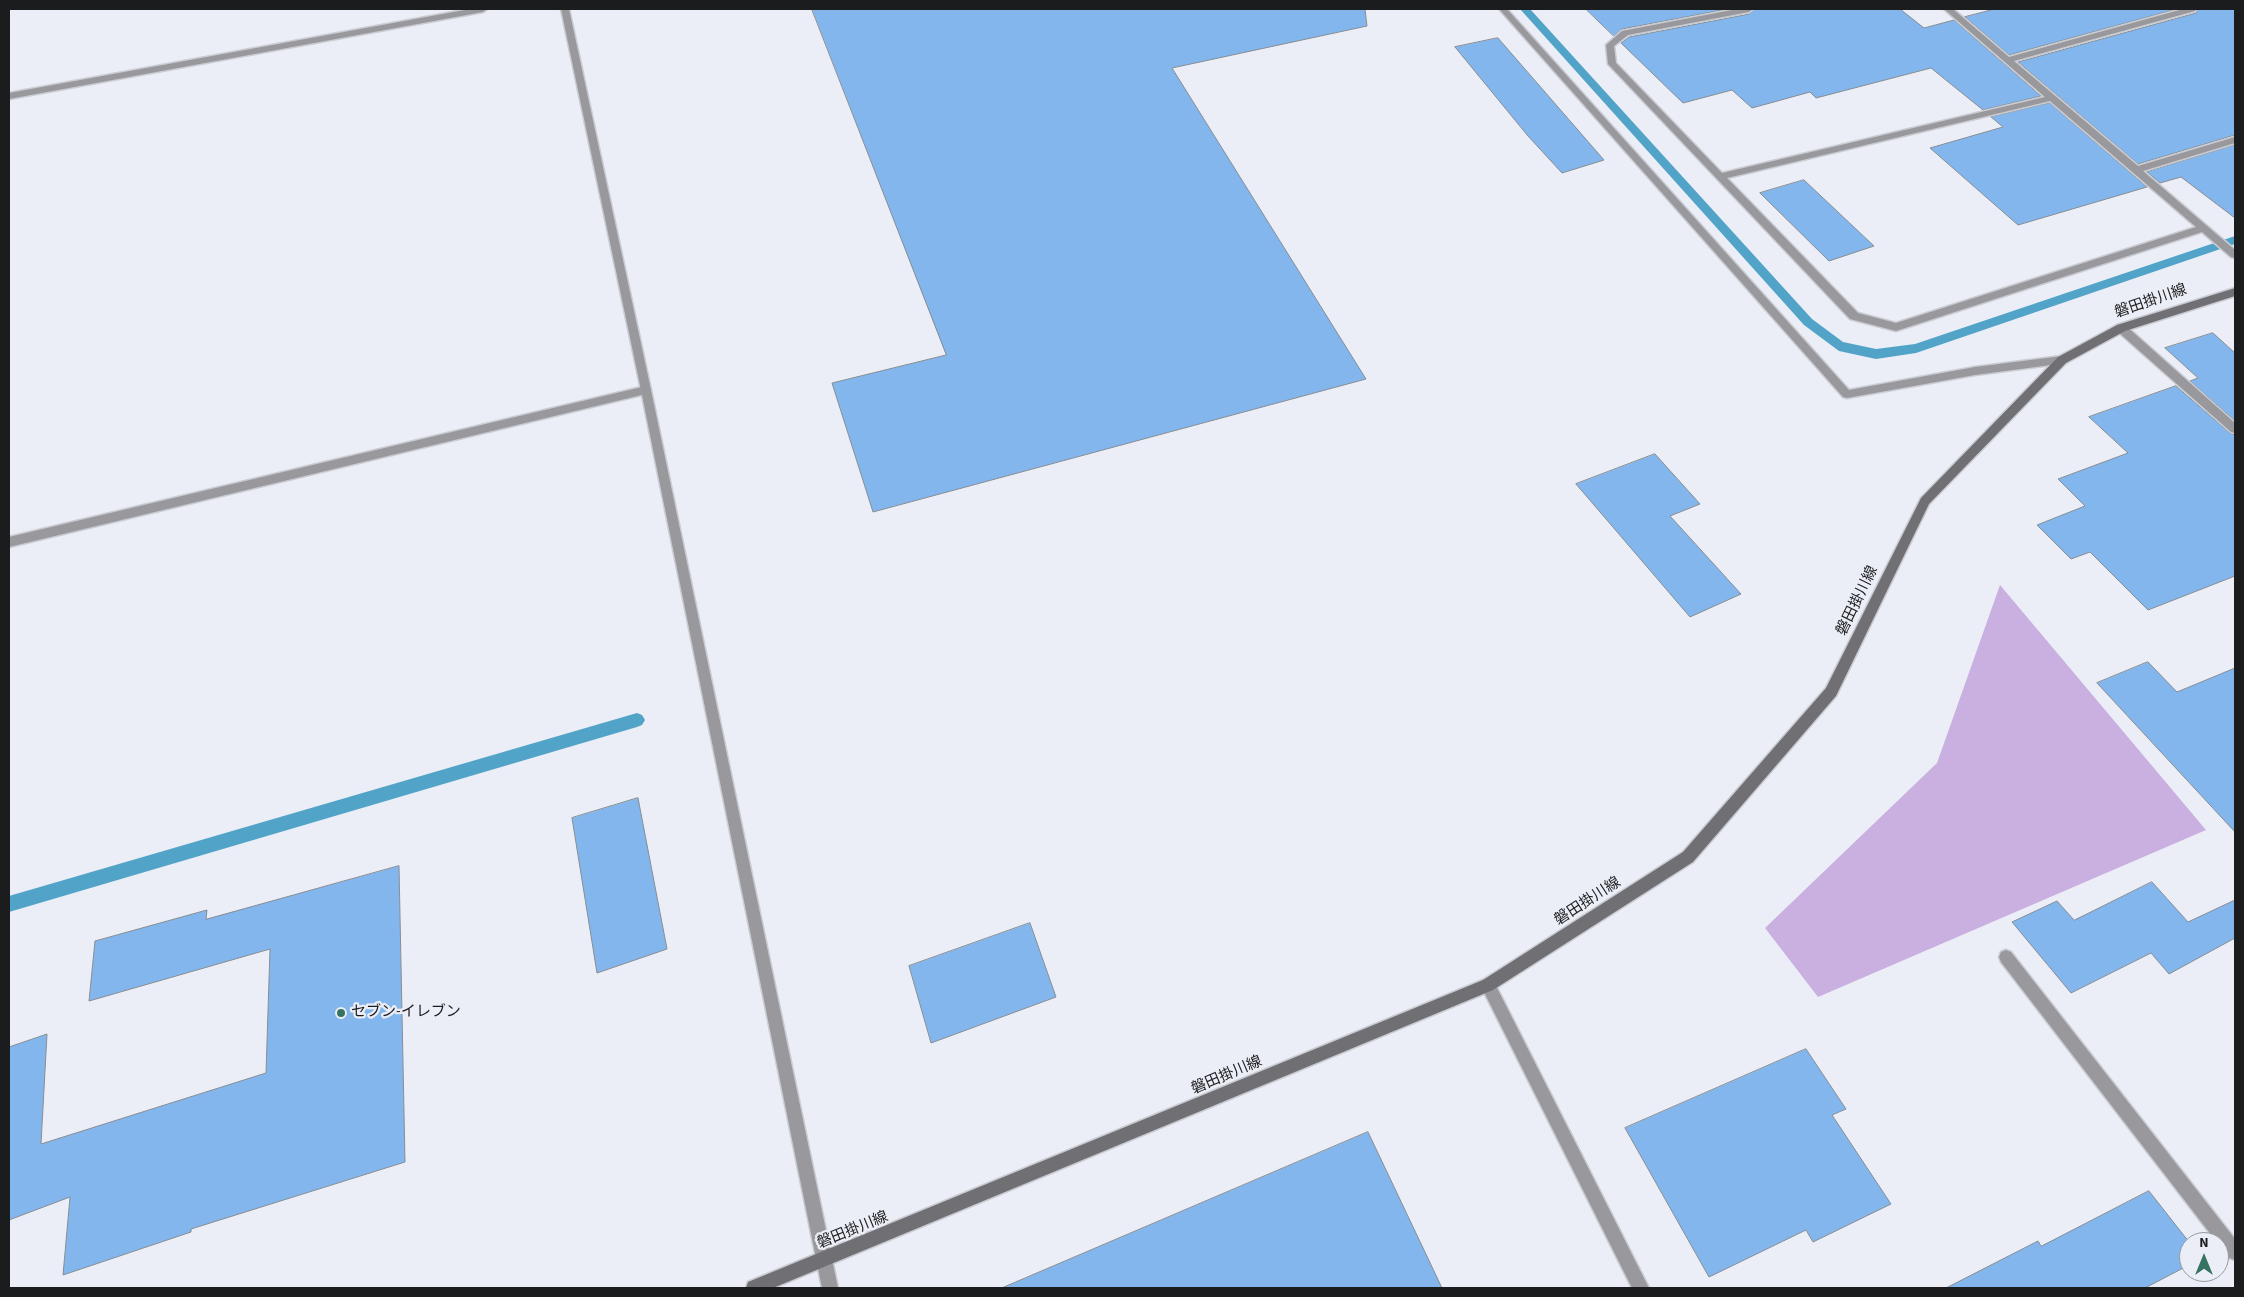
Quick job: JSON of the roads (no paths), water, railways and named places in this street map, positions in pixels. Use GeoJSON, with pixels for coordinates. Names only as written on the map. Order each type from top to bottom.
{"type":"FeatureCollection","features":[{"type":"Feature","properties":{"kind":"main road","name":"磐田掛川線"},"geometry":{"type":"LineString","coordinates":[[754,1288],[824,1261],[1488,985],[1688,857],[1831,692],[1925,501],[2062,360],[2121,328],[2235,292]]}},
{"type":"Feature","properties":{"kind":"street"},"geometry":{"type":"LineString","coordinates":[[9,96],[483,9]]}},
{"type":"Feature","properties":{"kind":"street"},"geometry":{"type":"LineString","coordinates":[[565,9],[646,390],[830,1288]]}},
{"type":"Feature","properties":{"kind":"street"},"geometry":{"type":"LineString","coordinates":[[1503,9],[1847,394],[1975,371],[2062,360]]}},
{"type":"Feature","properties":{"kind":"street"},"geometry":{"type":"LineString","coordinates":[[1748,9],[1625,33],[1610,45],[1612,64],[1854,316],[1896,327],[2203,228]]}},
{"type":"Feature","properties":{"kind":"street"},"geometry":{"type":"LineString","coordinates":[[1948,9],[2235,255]]}},
{"type":"Feature","properties":{"kind":"street"},"geometry":{"type":"LineString","coordinates":[[2007,60],[2192,9]]}},
{"type":"Feature","properties":{"kind":"street"},"geometry":{"type":"LineString","coordinates":[[1720,177],[2052,98]]}},
{"type":"Feature","properties":{"kind":"street"},"geometry":{"type":"LineString","coordinates":[[2136,170],[2235,140]]}},
{"type":"Feature","properties":{"kind":"street"},"geometry":{"type":"LineString","coordinates":[[2121,328],[2235,429]]}},
{"type":"Feature","properties":{"kind":"street"},"geometry":{"type":"LineString","coordinates":[[9,542],[646,390]]}},
{"type":"Feature","properties":{"kind":"street"},"geometry":{"type":"LineString","coordinates":[[2006,957],[2235,1252]]}},
{"type":"Feature","properties":{"kind":"street"},"geometry":{"type":"LineString","coordinates":[[1488,985],[1640,1288]]}},
{"type":"Feature","properties":{"kind":"waterway"},"geometry":{"type":"LineString","coordinates":[[1525,9],[1808,322],[1839,346],[1876,354],[1916,348],[2235,240]]}},
{"type":"Feature","properties":{"kind":"waterway"},"geometry":{"type":"LineString","coordinates":[[9,904],[637,720]]}},
{"type":"Feature","properties":{"kind":"place","name":"セブン-イレブン"},"geometry":{"type":"Point","coordinates":[341,1013]}}]}
